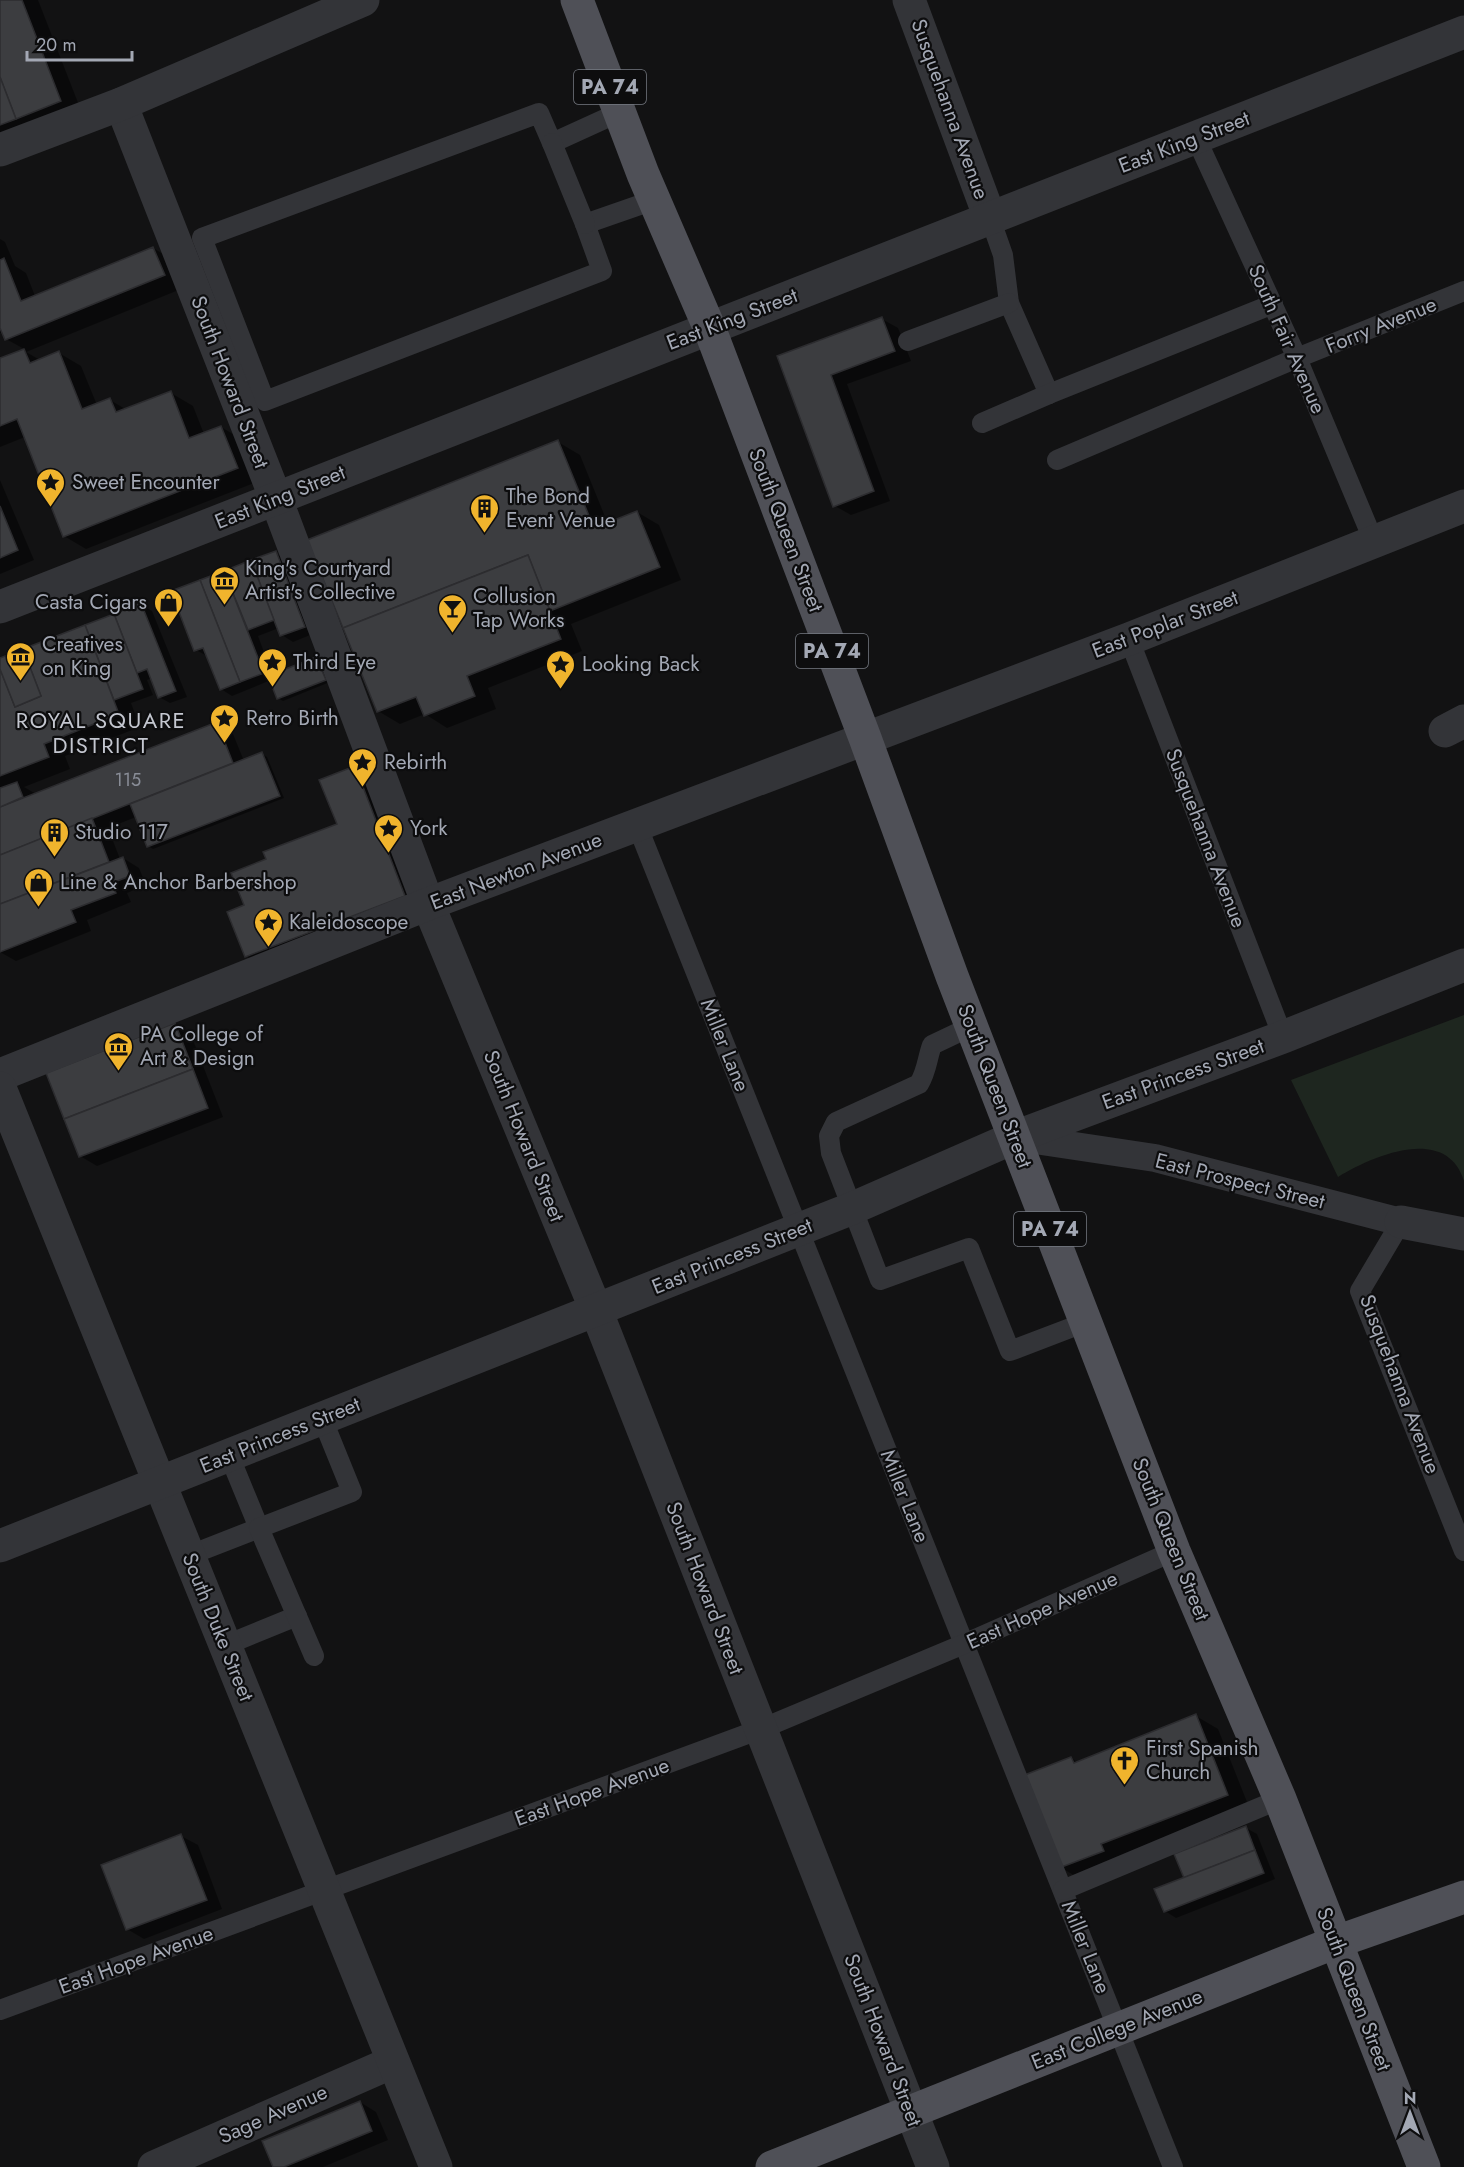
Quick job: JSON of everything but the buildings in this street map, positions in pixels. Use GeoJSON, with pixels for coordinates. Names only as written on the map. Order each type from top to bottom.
{"type":"FeatureCollection","features":[{"type":"Feature","properties":{"kind":"main road","name":"South Queen Street"},"geometry":{"type":"LineString","coordinates":[[577,0],[654,200],[709,327],[866,738],[972,1026],[1174,1551],[1280,1799],[1424,2167]]}},
{"type":"Feature","properties":{"kind":"main road","name":"East College Avenue"},"geometry":{"type":"LineString","coordinates":[[772,2167],[1336,1942],[1464,1897]]}},
{"type":"Feature","properties":{"kind":"street"},"geometry":{"type":"LineString","coordinates":[[0,150],[121,104],[363,0]]}},
{"type":"Feature","properties":{"kind":"street","name":"Susquehanna Avenue"},"geometry":{"type":"LineString","coordinates":[[909,0],[990,218]]}},
{"type":"Feature","properties":{"kind":"street","name":"East King Street"},"geometry":{"type":"LineString","coordinates":[[0,607],[1464,32]]}},
{"type":"Feature","properties":{"kind":"street","name":"South Howard Street"},"geometry":{"type":"LineString","coordinates":[[121,104],[276,499],[428,904],[596,1310],[933,2167]]}},
{"type":"Feature","properties":{"kind":"street","name":"East Poplar Street"},"geometry":{"type":"LineString","coordinates":[[866,738],[1129,639],[1464,506]]}},
{"type":"Feature","properties":{"kind":"street","name":"East Newton Avenue"},"geometry":{"type":"LineString","coordinates":[[0,1075],[428,904],[866,738]]}},
{"type":"Feature","properties":{"kind":"street","name":"East Princess Street"},"geometry":{"type":"LineString","coordinates":[[0,1546],[853,1208],[1015,1137],[1283,1037],[1464,965]]}},
{"type":"Feature","properties":{"kind":"street","name":"South Duke Street"},"geometry":{"type":"LineString","coordinates":[[0,1088],[436,2167]]}},
{"type":"Feature","properties":{"kind":"street","name":"East Prospect Street"},"geometry":{"type":"LineString","coordinates":[[1015,1137],[1155,1158],[1401,1222],[1464,1234]]}},
{"type":"Feature","properties":{"kind":"street","name":"Sage Avenue"},"geometry":{"type":"LineString","coordinates":[[154,2167],[393,2061]]}},
{"type":"Feature","properties":{"kind":"lane"},"geometry":{"type":"LineString","coordinates":[[552,143],[620,112]]}},
{"type":"Feature","properties":{"kind":"lane"},"geometry":{"type":"LineString","coordinates":[[539,113],[552,143],[602,271],[265,401],[202,238],[539,113]]}},
{"type":"Feature","properties":{"kind":"lane","name":"South Fair Avenue"},"geometry":{"type":"LineString","coordinates":[[1196,138],[1297,358],[1374,542]]}},
{"type":"Feature","properties":{"kind":"lane"},"geometry":{"type":"LineString","coordinates":[[585,224],[654,200]]}},
{"type":"Feature","properties":{"kind":"lane"},"geometry":{"type":"LineString","coordinates":[[990,218],[1003,255],[1009,303],[1049,394]]}},
{"type":"Feature","properties":{"kind":"lane","name":"Forry Avenue"},"geometry":{"type":"LineString","coordinates":[[1057,460],[1297,358],[1464,291]]}},
{"type":"Feature","properties":{"kind":"lane"},"geometry":{"type":"LineString","coordinates":[[908,342],[1009,303]]}},
{"type":"Feature","properties":{"kind":"lane"},"geometry":{"type":"LineString","coordinates":[[982,423],[1273,304]]}},
{"type":"Feature","properties":{"kind":"lane","name":"Susquehanna Avenue"},"geometry":{"type":"LineString","coordinates":[[1129,639],[1283,1037]]}},
{"type":"Feature","properties":{"kind":"lane","name":"Miller Lane"},"geometry":{"type":"LineString","coordinates":[[637,825],[1173,2167]]}},
{"type":"Feature","properties":{"kind":"lane"},"geometry":{"type":"LineString","coordinates":[[972,1026],[932,1045],[927,1057],[926,1072],[919,1084],[836,1122],[830,1136],[831,1153],[880,1280],[969,1248],[1011,1351],[1086,1322]]}},
{"type":"Feature","properties":{"kind":"lane","name":"Susquehanna Avenue"},"geometry":{"type":"LineString","coordinates":[[1401,1222],[1360,1291],[1464,1551]]}},
{"type":"Feature","properties":{"kind":"lane"},"geometry":{"type":"LineString","coordinates":[[190,1555],[352,1492],[322,1418]]}},
{"type":"Feature","properties":{"kind":"lane"},"geometry":{"type":"LineString","coordinates":[[229,1455],[314,1656]]}},
{"type":"Feature","properties":{"kind":"lane","name":"East Hope Avenue"},"geometry":{"type":"LineString","coordinates":[[0,2010],[760,1729],[964,1644],[1174,1551]]}},
{"type":"Feature","properties":{"kind":"lane"},"geometry":{"type":"LineString","coordinates":[[225,1645],[297,1616]]}},
{"type":"Feature","properties":{"kind":"lane"},"geometry":{"type":"LineString","coordinates":[[1063,1890],[1280,1799]]}},
{"type":"Feature","properties":{"kind":"shaded area"},"geometry":{"type":"Polygon","coordinates":[[[1464,1015],[1464,1181],[1455,1164],[1442,1153],[1425,1149],[1389,1154],[1338,1177],[1291,1080],[1464,1015]]]}},
{"type":"Feature","properties":{"kind":"place","name":"Sweet Encounter"},"geometry":{"type":"Point","coordinates":[51,508]}},
{"type":"Feature","properties":{"kind":"place","name":"The Bond Event Venue"},"geometry":{"type":"Point","coordinates":[485,534]}},
{"type":"Feature","properties":{"kind":"place","name":"King's Courtyard Artist's Collective"},"geometry":{"type":"Point","coordinates":[224,606]}},
{"type":"Feature","properties":{"kind":"place","name":"Casta Cigars"},"geometry":{"type":"Point","coordinates":[168,628]}},
{"type":"Feature","properties":{"kind":"place","name":"Collusion Tap Works"},"geometry":{"type":"Point","coordinates":[452,634]}},
{"type":"Feature","properties":{"kind":"place","name":"Creatives on King"},"geometry":{"type":"Point","coordinates":[21,682]}},
{"type":"Feature","properties":{"kind":"place","name":"Third Eye"},"geometry":{"type":"Point","coordinates":[272,688]}},
{"type":"Feature","properties":{"kind":"place","name":"Looking Back"},"geometry":{"type":"Point","coordinates":[561,690]}},
{"type":"Feature","properties":{"kind":"place","name":"Retro Birth"},"geometry":{"type":"Point","coordinates":[225,744]}},
{"type":"Feature","properties":{"kind":"place","name":"Rebirth"},"geometry":{"type":"Point","coordinates":[363,788]}},
{"type":"Feature","properties":{"kind":"place","name":"York"},"geometry":{"type":"Point","coordinates":[389,854]}},
{"type":"Feature","properties":{"kind":"place","name":"Studio 117"},"geometry":{"type":"Point","coordinates":[54,858]}},
{"type":"Feature","properties":{"kind":"place","name":"Line & Anchor Barbershop"},"geometry":{"type":"Point","coordinates":[39,908]}},
{"type":"Feature","properties":{"kind":"place","name":"Kaleidoscope"},"geometry":{"type":"Point","coordinates":[268,948]}},
{"type":"Feature","properties":{"kind":"place","name":"PA College of Art & Design"},"geometry":{"type":"Point","coordinates":[119,1072]}},
{"type":"Feature","properties":{"kind":"place","name":"First Spanish Church"},"geometry":{"type":"Point","coordinates":[1125,1786]}},
{"type":"Feature","properties":{"kind":"district","name":"ROYAL SQUARE DISTRICT"},"geometry":{"type":"Point","coordinates":[101,732]}}]}
